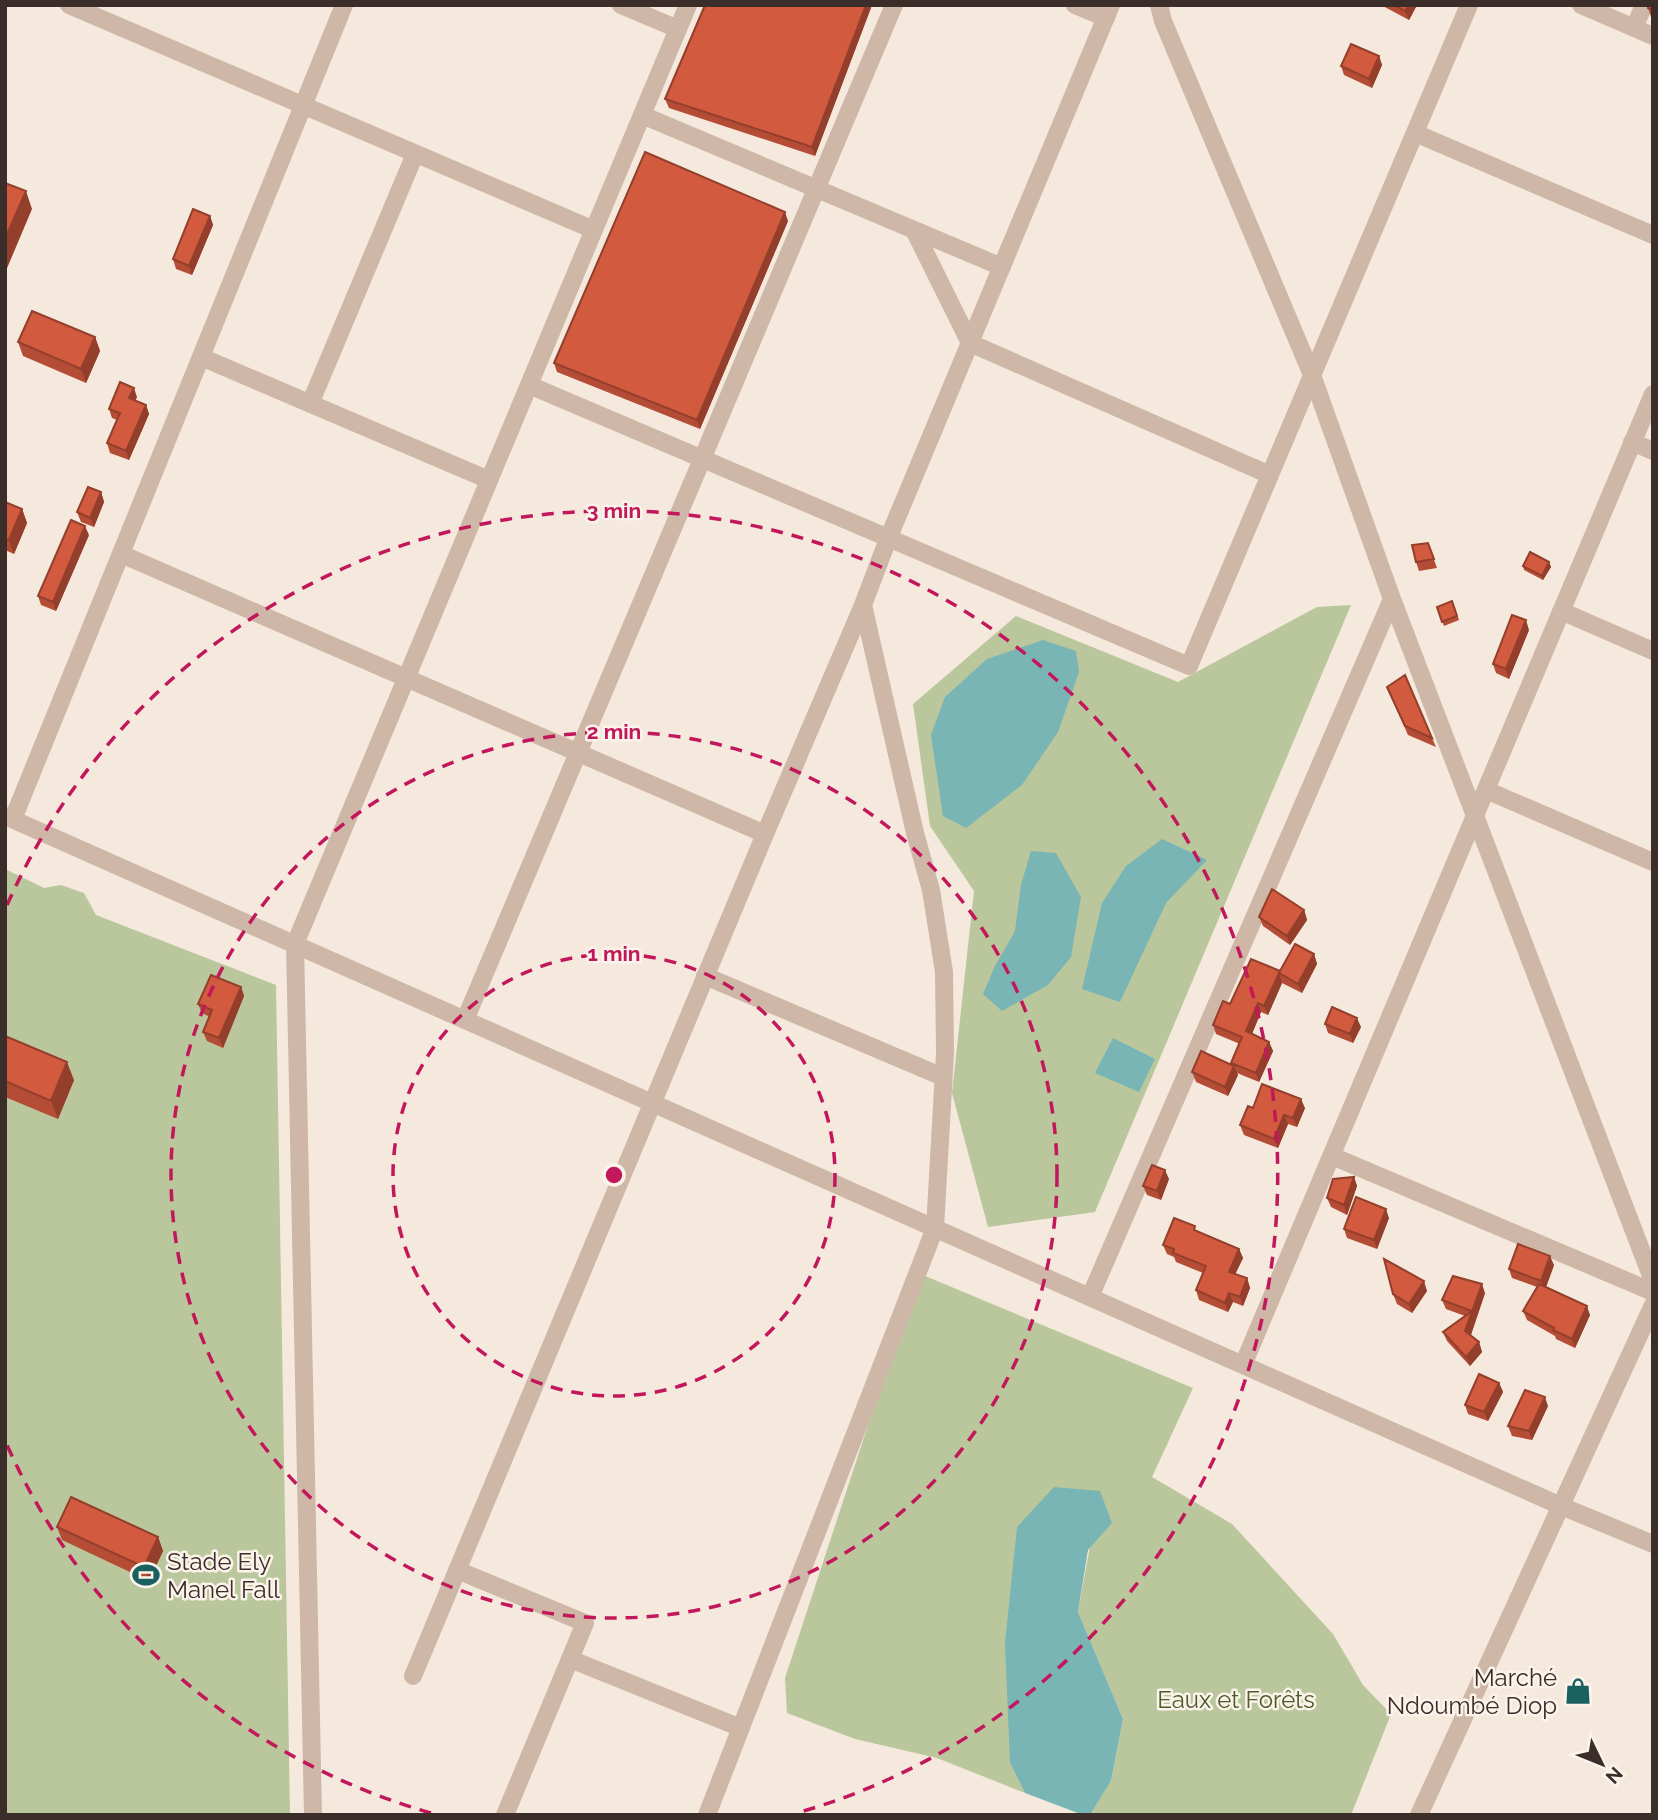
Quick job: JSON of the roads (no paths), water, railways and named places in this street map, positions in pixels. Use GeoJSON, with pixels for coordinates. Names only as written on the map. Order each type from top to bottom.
{"type":"FeatureCollection","features":[{"type":"Feature","properties":{"kind":"street"},"geometry":{"type":"LineString","coordinates":[[69,5],[594,230]]}},
{"type":"Feature","properties":{"kind":"street"},"geometry":{"type":"LineString","coordinates":[[344,5],[121,554],[9,817],[1561,1506],[1653,1544]]}},
{"type":"Feature","properties":{"kind":"street"},"geometry":{"type":"LineString","coordinates":[[621,5],[678,29]]}},
{"type":"Feature","properties":{"kind":"street"},"geometry":{"type":"LineString","coordinates":[[313,1815],[295,944],[688,5]]}},
{"type":"Feature","properties":{"kind":"street"},"geometry":{"type":"LineString","coordinates":[[465,1020],[894,5]]}},
{"type":"Feature","properties":{"kind":"street"},"geometry":{"type":"LineString","coordinates":[[413,1676],[863,605],[1108,12],[1075,5]]}},
{"type":"Feature","properties":{"kind":"street"},"geometry":{"type":"LineString","coordinates":[[1159,5],[1312,374],[1392,599],[1653,1281]]}},
{"type":"Feature","properties":{"kind":"street"},"geometry":{"type":"LineString","coordinates":[[529,385],[1189,666],[1469,5]]}},
{"type":"Feature","properties":{"kind":"street"},"geometry":{"type":"LineString","coordinates":[[1581,5],[1653,36]]}},
{"type":"Feature","properties":{"kind":"street"},"geometry":{"type":"LineString","coordinates":[[1634,28],[1644,5]]}},
{"type":"Feature","properties":{"kind":"street"},"geometry":{"type":"LineString","coordinates":[[642,115],[1002,267]]}},
{"type":"Feature","properties":{"kind":"street"},"geometry":{"type":"LineString","coordinates":[[1415,133],[1653,235]]}},
{"type":"Feature","properties":{"kind":"street"},"geometry":{"type":"LineString","coordinates":[[310,404],[415,154]]}},
{"type":"Feature","properties":{"kind":"street"},"geometry":{"type":"LineString","coordinates":[[914,230],[970,343],[1270,475]]}},
{"type":"Feature","properties":{"kind":"street"},"geometry":{"type":"LineString","coordinates":[[201,357],[489,480]]}},
{"type":"Feature","properties":{"kind":"street"},"geometry":{"type":"LineString","coordinates":[[1243,1365],[1653,394]]}},
{"type":"Feature","properties":{"kind":"street"},"geometry":{"type":"LineString","coordinates":[[1632,442],[1653,451]]}},
{"type":"Feature","properties":{"kind":"street"},"geometry":{"type":"LineString","coordinates":[[121,554],[765,834]]}},
{"type":"Feature","properties":{"kind":"street"},"geometry":{"type":"LineString","coordinates":[[1090,1297],[1392,599]]}},
{"type":"Feature","properties":{"kind":"street"},"geometry":{"type":"LineString","coordinates":[[707,1815],[935,1228],[943,1077],[944,972],[931,890],[915,833],[863,605]]}},
{"type":"Feature","properties":{"kind":"street"},"geometry":{"type":"LineString","coordinates":[[1561,611],[1653,652]]}},
{"type":"Feature","properties":{"kind":"street"},"geometry":{"type":"LineString","coordinates":[[1486,790],[1653,862]]}},
{"type":"Feature","properties":{"kind":"street"},"geometry":{"type":"LineString","coordinates":[[705,976],[943,1077]]}},
{"type":"Feature","properties":{"kind":"street"},"geometry":{"type":"LineString","coordinates":[[1332,1156],[1653,1292]]}},
{"type":"Feature","properties":{"kind":"street"},"geometry":{"type":"LineString","coordinates":[[1419,1815],[1653,1305]]}},
{"type":"Feature","properties":{"kind":"street"},"geometry":{"type":"LineString","coordinates":[[457,1570],[585,1623],[505,1815]]}},
{"type":"Feature","properties":{"kind":"street"},"geometry":{"type":"LineString","coordinates":[[570,1659],[741,1728]]}},
{"type":"Feature","properties":{"kind":"water"},"geometry":{"type":"Polygon","coordinates":[[[1043,640],[1076,651],[1079,672],[1058,732],[1022,785],[966,828],[943,816],[931,735],[945,697],[987,659],[1043,640]]]}},
{"type":"Feature","properties":{"kind":"water"},"geometry":{"type":"Polygon","coordinates":[[[1162,839],[1207,860],[1166,903],[1120,1002],[1082,989],[1102,903],[1126,866],[1162,839]]]}},
{"type":"Feature","properties":{"kind":"water"},"geometry":{"type":"Polygon","coordinates":[[[1031,851],[1056,853],[1081,897],[1071,957],[1048,985],[1002,1011],[983,994],[1015,931],[1021,885],[1031,851]]]}},
{"type":"Feature","properties":{"kind":"water"},"geometry":{"type":"Polygon","coordinates":[[[1113,1038],[1155,1059],[1139,1092],[1095,1073],[1113,1038]]]}},
{"type":"Feature","properties":{"kind":"water"},"geometry":{"type":"Polygon","coordinates":[[[1054,1487],[1100,1491],[1112,1523],[1088,1550],[1078,1612],[1123,1719],[1111,1781],[1090,1815],[1083,1815],[1025,1793],[1010,1763],[1005,1643],[1017,1527],[1054,1487]]]}},
{"type":"Feature","properties":{"kind":"place","name":"Stade Ely Manel Fall"},"geometry":{"type":"Point","coordinates":[146,1575]}},
{"type":"Feature","properties":{"kind":"place","name":"Marché Ndoumbé Diop"},"geometry":{"type":"Point","coordinates":[1578,1691]}},
{"type":"Feature","properties":{"kind":"park label","name":"Eaux et Forêts"},"geometry":{"type":"Point","coordinates":[1236,1699]}}]}
